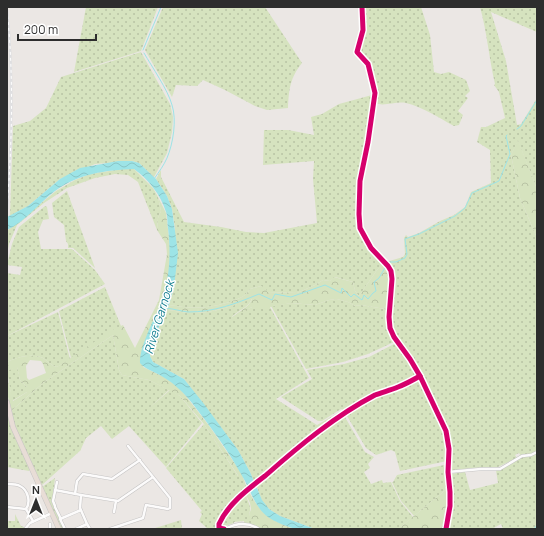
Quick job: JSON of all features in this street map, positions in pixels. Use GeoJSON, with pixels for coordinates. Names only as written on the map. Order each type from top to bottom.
{"type":"FeatureCollection","features":[{"type":"Feature","properties":{"kind":"highway"},"geometry":{"type":"LineString","coordinates":[[7,402],[13,427],[59,529]]}},
{"type":"Feature","properties":{"kind":"street"},"geometry":{"type":"LineString","coordinates":[[362,7],[363,30],[358,52],[368,64],[375,95],[370,116],[368,142],[360,181],[360,228],[371,248],[387,265],[392,275],[389,325],[394,337],[419,374],[446,431],[449,449],[448,472],[450,492],[450,506],[446,529]]}},
{"type":"Feature","properties":{"kind":"street"},"geometry":{"type":"LineString","coordinates":[[110,529],[143,518],[146,505],[169,509],[170,498],[128,446]]}},
{"type":"Feature","properties":{"kind":"street"},"geometry":{"type":"LineString","coordinates":[[448,472],[462,472],[481,468],[500,469],[522,456],[531,455],[537,452]]}},
{"type":"Feature","properties":{"kind":"street"},"geometry":{"type":"LineString","coordinates":[[75,494],[77,480],[83,474],[112,479],[140,460]]}},
{"type":"Feature","properties":{"kind":"street"},"geometry":{"type":"LineString","coordinates":[[55,490],[118,501],[153,477]]}},
{"type":"Feature","properties":{"kind":"street"},"geometry":{"type":"LineString","coordinates":[[57,482],[53,501],[65,529]]}},
{"type":"Feature","properties":{"kind":"street"},"geometry":{"type":"LineString","coordinates":[[7,484],[18,485],[23,488],[29,501],[26,509],[33,522]]}},
{"type":"Feature","properties":{"kind":"street"},"geometry":{"type":"LineString","coordinates":[[81,495],[79,506],[90,529]]}},
{"type":"Feature","properties":{"kind":"street"},"geometry":{"type":"LineString","coordinates":[[114,512],[116,501]]}},
{"type":"Feature","properties":{"kind":"street"},"geometry":{"type":"LineString","coordinates":[[7,507],[26,509]]}},
{"type":"Feature","properties":{"kind":"street"},"geometry":{"type":"LineString","coordinates":[[60,519],[81,510]]}},
{"type":"Feature","properties":{"kind":"street"},"geometry":{"type":"LineString","coordinates":[[25,529],[28,524],[52,513]]}},
{"type":"Feature","properties":{"kind":"street"},"geometry":{"type":"LineString","coordinates":[[50,524],[50,529]]}},
{"type":"Feature","properties":{"kind":"street"},"geometry":{"type":"LineString","coordinates":[[76,529],[87,524]]}},
{"type":"Feature","properties":{"kind":"street"},"geometry":{"type":"LineString","coordinates":[[225,529],[233,525],[244,524],[259,529]]}},
{"type":"Feature","properties":{"kind":"green space"},"geometry":{"type":"Polygon","coordinates":[[[86,7],[158,7],[141,51],[74,72],[86,7]]]}},
{"type":"Feature","properties":{"kind":"green space"},"geometry":{"type":"Polygon","coordinates":[[[163,7],[265,7],[302,63],[298,68],[291,84],[288,108],[267,110],[255,106],[203,80],[197,86],[176,85],[172,97],[145,50],[163,7]]]}},
{"type":"Feature","properties":{"kind":"green space"},"geometry":{"type":"Polygon","coordinates":[[[364,7],[421,7],[430,35],[434,72],[441,74],[449,72],[466,80],[470,91],[465,96],[468,98],[458,111],[463,115],[459,125],[454,126],[425,110],[406,103],[375,103],[375,83],[369,62],[360,53],[359,49],[365,30],[364,7]]]}},
{"type":"Feature","properties":{"kind":"green space"},"geometry":{"type":"Polygon","coordinates":[[[480,7],[537,7],[537,32],[491,12],[506,61],[517,125],[521,124],[537,98],[537,189],[518,141],[511,155],[520,198],[537,238],[537,451],[521,456],[519,453],[515,455],[517,458],[498,467],[471,468],[450,471],[451,447],[448,430],[413,360],[393,330],[390,314],[393,274],[392,269],[386,262],[403,257],[405,254],[404,238],[406,235],[408,237],[419,233],[454,215],[465,207],[471,192],[491,183],[490,150],[477,142],[481,127],[486,127],[505,118],[499,92],[494,85],[480,7]]]}},
{"type":"Feature","properties":{"kind":"green space"},"geometry":{"type":"Polygon","coordinates":[[[141,52],[170,104],[173,117],[172,132],[167,153],[154,177],[139,163],[132,161],[95,164],[60,179],[28,206],[10,216],[13,126],[30,121],[46,108],[61,77],[141,52]]]}},
{"type":"Feature","properties":{"kind":"green space"},"geometry":{"type":"Polygon","coordinates":[[[372,95],[366,143],[358,180],[356,225],[370,252],[383,265],[377,270],[359,296],[355,291],[353,282],[335,277],[330,281],[323,280],[297,293],[267,292],[261,286],[250,289],[240,298],[216,306],[193,308],[169,305],[174,287],[175,228],[172,209],[167,196],[156,179],[161,170],[161,177],[184,222],[246,232],[264,233],[317,223],[313,179],[314,161],[263,165],[264,130],[288,130],[314,135],[311,117],[322,114],[339,104],[372,95]]]}},
{"type":"Feature","properties":{"kind":"green space"},"geometry":{"type":"Polygon","coordinates":[[[518,140],[537,189],[537,238],[520,198],[511,155],[518,140]]]}},
{"type":"Feature","properties":{"kind":"green space"},"geometry":{"type":"Polygon","coordinates":[[[122,169],[134,169],[153,188],[158,197],[161,211],[158,218],[157,230],[138,182],[128,175],[115,174],[95,178],[67,188],[44,203],[17,225],[9,244],[7,254],[8,230],[56,191],[75,180],[90,174],[122,169]]]}},
{"type":"Feature","properties":{"kind":"green space"},"geometry":{"type":"Polygon","coordinates":[[[67,191],[95,268],[73,248],[68,248],[64,225],[54,217],[52,203],[67,191]]]}},
{"type":"Feature","properties":{"kind":"green space"},"geometry":{"type":"Polygon","coordinates":[[[158,197],[166,213],[171,254],[167,285],[143,367],[178,386],[210,427],[242,474],[239,477],[204,424],[180,396],[149,380],[122,375],[119,370],[113,335],[43,383],[11,411],[7,392],[7,376],[13,401],[27,392],[27,387],[20,380],[17,367],[7,371],[7,362],[20,357],[34,356],[43,358],[57,367],[112,330],[123,325],[135,348],[159,300],[167,254],[166,244],[157,230],[158,218],[161,211],[158,197]],[[30,360],[26,366],[27,378],[29,380],[46,373],[41,361],[30,360]]]}},
{"type":"Feature","properties":{"kind":"green space"},"geometry":{"type":"Polygon","coordinates":[[[45,206],[47,207],[49,219],[43,220],[38,232],[41,249],[72,249],[95,270],[105,284],[7,336],[7,273],[20,275],[22,267],[7,265],[12,244],[19,227],[45,206]]]}},
{"type":"Feature","properties":{"kind":"green space"},"geometry":{"type":"Polygon","coordinates":[[[384,264],[389,270],[390,283],[387,323],[394,342],[385,326],[385,309],[361,305],[355,306],[337,299],[315,305],[291,303],[270,307],[252,307],[232,318],[246,307],[252,299],[212,311],[187,313],[165,310],[169,305],[201,308],[224,304],[242,297],[250,289],[261,286],[266,288],[267,292],[297,293],[323,280],[330,281],[334,277],[353,282],[355,291],[359,296],[377,270],[384,264]]]}},
{"type":"Feature","properties":{"kind":"green space"},"geometry":{"type":"Polygon","coordinates":[[[105,287],[121,326],[71,358],[59,311],[105,287]]]}},
{"type":"Feature","properties":{"kind":"green space"},"geometry":{"type":"Polygon","coordinates":[[[252,298],[246,307],[232,317],[252,307],[270,307],[309,378],[276,399],[317,425],[343,410],[341,409],[322,421],[318,421],[281,397],[312,379],[307,370],[344,364],[369,357],[396,343],[409,360],[420,379],[445,431],[448,447],[447,461],[400,471],[395,452],[391,450],[376,455],[366,448],[347,416],[345,417],[365,452],[374,457],[368,464],[370,468],[364,472],[371,484],[382,480],[383,483],[391,482],[400,501],[413,517],[398,529],[315,529],[280,516],[269,509],[262,501],[256,485],[269,473],[266,471],[254,482],[238,450],[184,379],[153,362],[150,353],[165,310],[187,313],[213,311],[229,307],[252,298]]]}},
{"type":"Feature","properties":{"kind":"green space"},"geometry":{"type":"Polygon","coordinates":[[[337,299],[355,306],[361,305],[385,309],[385,326],[394,342],[368,354],[343,362],[306,369],[271,306],[291,303],[315,305],[337,299]]]}},
{"type":"Feature","properties":{"kind":"green space"},"geometry":{"type":"Polygon","coordinates":[[[58,312],[70,359],[57,367],[43,358],[34,356],[20,357],[7,362],[7,336],[58,312]]]}},
{"type":"Feature","properties":{"kind":"green space"},"geometry":{"type":"Polygon","coordinates":[[[113,335],[119,370],[122,375],[149,380],[169,390],[148,409],[170,390],[180,396],[202,423],[166,467],[129,426],[112,439],[101,426],[86,438],[81,450],[42,485],[15,427],[11,411],[43,383],[113,335]]]}},
{"type":"Feature","properties":{"kind":"green space"},"geometry":{"type":"Polygon","coordinates":[[[17,366],[20,380],[27,387],[27,392],[12,401],[7,371],[17,366]]]}},
{"type":"Feature","properties":{"kind":"green space"},"geometry":{"type":"Polygon","coordinates":[[[7,412],[12,430],[30,468],[29,471],[7,467],[7,412]]]}},
{"type":"Feature","properties":{"kind":"green space"},"geometry":{"type":"Polygon","coordinates":[[[204,424],[238,476],[242,474],[247,489],[228,507],[231,509],[246,495],[250,507],[249,515],[264,529],[244,523],[244,521],[234,522],[222,529],[208,529],[199,521],[202,514],[200,512],[202,511],[166,468],[204,424]]]}},
{"type":"Feature","properties":{"kind":"green space"},"geometry":{"type":"Polygon","coordinates":[[[537,453],[537,529],[503,529],[501,524],[492,529],[447,529],[450,474],[465,472],[470,490],[498,483],[496,470],[500,470],[522,457],[531,456],[537,453]]]}},
{"type":"Feature","properties":{"kind":"green space"},"geometry":{"type":"Polygon","coordinates":[[[444,465],[446,466],[448,488],[414,516],[401,501],[392,482],[397,475],[444,465]]]}},
{"type":"Feature","properties":{"kind":"green space"},"geometry":{"type":"Polygon","coordinates":[[[55,478],[52,503],[64,529],[61,529],[42,487],[55,478]]]}},
{"type":"Feature","properties":{"kind":"green space"},"geometry":{"type":"Polygon","coordinates":[[[448,488],[448,505],[444,529],[398,529],[448,488]]]}},
{"type":"Feature","properties":{"kind":"green space"},"geometry":{"type":"Polygon","coordinates":[[[249,492],[253,500],[268,516],[295,529],[264,529],[252,522],[249,515],[251,509],[250,503],[246,495],[249,492]]]}},
{"type":"Feature","properties":{"kind":"green space"},"geometry":{"type":"Polygon","coordinates":[[[15,514],[24,529],[8,529],[8,521],[15,521],[15,514]]]}},
{"type":"Feature","properties":{"kind":"green space"},"geometry":{"type":"Polygon","coordinates":[[[181,520],[182,529],[152,529],[181,520]]]}},
{"type":"Feature","properties":{"kind":"water","name":"River Garnock"},"geometry":{"type":"Polygon","coordinates":[[[118,161],[132,161],[139,163],[156,179],[167,196],[172,209],[178,253],[174,287],[169,305],[165,310],[150,353],[153,362],[184,379],[204,404],[238,450],[250,472],[262,500],[269,509],[280,516],[315,529],[293,528],[268,517],[263,513],[230,456],[192,403],[171,383],[140,363],[142,349],[164,293],[168,275],[169,256],[167,214],[161,200],[144,178],[134,169],[113,170],[83,177],[64,185],[55,191],[14,227],[7,230],[7,217],[28,206],[60,179],[80,168],[118,161]]]}},
{"type":"Feature","properties":{"kind":"waterway"},"geometry":{"type":"LineString","coordinates":[[143,50],[161,7]]}},
{"type":"Feature","properties":{"kind":"waterway"},"geometry":{"type":"LineString","coordinates":[[144,53],[170,99],[174,118],[173,139],[169,152],[154,179]]}},
{"type":"Feature","properties":{"kind":"waterway"},"geometry":{"type":"LineString","coordinates":[[517,129],[521,126],[537,100]]}},
{"type":"Feature","properties":{"kind":"waterway"},"geometry":{"type":"LineString","coordinates":[[388,263],[396,262],[405,258],[407,254],[405,239],[419,234],[455,216],[465,208],[472,193],[499,181],[510,154],[507,135]]}},
{"type":"Feature","properties":{"kind":"waterway","name":"River Garnock"},"geometry":{"type":"LineString","coordinates":[[166,308],[188,312],[207,311],[233,304],[259,294],[272,300],[275,294],[291,297],[325,285],[341,293],[342,288],[351,297],[354,294],[362,300],[364,295],[368,299],[376,291],[374,282],[379,278],[386,266]]}},
{"type":"Feature","properties":{"kind":"waterway"},"geometry":{"type":"LineString","coordinates":[[534,529],[537,525]]}},
{"type":"Feature","properties":{"kind":"railway"},"geometry":{"type":"LineString","coordinates":[[7,10],[11,60],[12,110],[7,209]]}},
{"type":"Feature","properties":{"kind":"cycle path"},"geometry":{"type":"LineString","coordinates":[[362,7],[363,30],[357,52],[368,64],[375,93],[368,142],[360,181],[360,228],[371,248],[391,271],[390,328],[394,337],[420,376],[446,431],[449,449],[448,472],[450,492],[450,506],[446,529]]}},
{"type":"Feature","properties":{"kind":"cycle path"},"geometry":{"type":"LineString","coordinates":[[224,529],[219,528],[219,524],[233,503],[318,432],[360,403],[375,395],[401,386],[420,376]]}}]}
